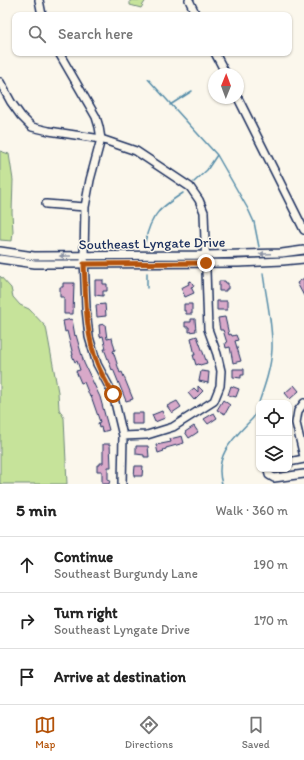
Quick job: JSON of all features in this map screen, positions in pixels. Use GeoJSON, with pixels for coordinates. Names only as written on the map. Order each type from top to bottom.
{"type":"FeatureCollection","features":[{"type":"Feature","properties":{"kind":"street"},"geometry":{"type":"LineString","coordinates":[[39,0],[41,12]]}},
{"type":"Feature","properties":{"kind":"street"},"geometry":{"type":"LineString","coordinates":[[189,0],[195,12]]}},
{"type":"Feature","properties":{"kind":"street"},"geometry":{"type":"LineString","coordinates":[[61,56],[96,117],[101,138],[90,180],[85,207],[84,264],[86,308],[89,337],[97,364],[113,394],[123,436],[122,484]]}},
{"type":"Feature","properties":{"kind":"street"},"geometry":{"type":"LineString","coordinates":[[217,56],[223,68]]}},
{"type":"Feature","properties":{"kind":"street"},"geometry":{"type":"LineString","coordinates":[[0,82],[2,91],[21,116],[32,127],[49,131],[101,138],[136,151],[190,187],[199,200],[204,212],[208,329],[217,354],[221,372],[220,386],[214,401],[173,428],[147,435],[123,436]]}},
{"type":"Feature","properties":{"kind":"street"},"geometry":{"type":"LineString","coordinates":[[241,104],[304,230]]}},
{"type":"Feature","properties":{"kind":"street"},"geometry":{"type":"LineString","coordinates":[[46,204],[85,207]]}},
{"type":"Feature","properties":{"kind":"street","name":"Southeast Lyngate Drive"},"geometry":{"type":"LineString","coordinates":[[0,251],[34,256],[206,256],[282,253],[304,250]]}},
{"type":"Feature","properties":{"kind":"street","name":"Southeast Lyngate Drive"},"geometry":{"type":"LineString","coordinates":[[0,259],[35,264],[84,264],[206,263],[304,259]]}},
{"type":"Feature","properties":{"kind":"street"},"geometry":{"type":"LineString","coordinates":[[292,461],[304,458],[296,422],[298,411],[304,403]]}},
{"type":"Feature","properties":{"kind":"street"},"geometry":{"type":"LineString","coordinates":[[269,472],[270,477],[274,478],[304,474]]}},
{"type":"Feature","properties":{"kind":"green space"},"geometry":{"type":"Polygon","coordinates":[[[130,0],[146,0],[141,8],[130,5],[130,0]]]}},
{"type":"Feature","properties":{"kind":"green space"},"geometry":{"type":"Polygon","coordinates":[[[0,151],[9,154],[13,180],[12,241],[0,240],[0,151]]]}},
{"type":"Feature","properties":{"kind":"green space"},"geometry":{"type":"Polygon","coordinates":[[[0,276],[11,288],[13,297],[20,305],[29,309],[46,327],[58,392],[59,409],[64,418],[67,484],[0,484],[0,276]]]}},
{"type":"Feature","properties":{"kind":"building"},"geometry":{"type":"Polygon","coordinates":[[[304,278],[304,296],[297,283],[304,278]]]}},
{"type":"Feature","properties":{"kind":"building"},"geometry":{"type":"Polygon","coordinates":[[[95,280],[103,280],[103,284],[107,284],[107,291],[103,291],[103,296],[95,295],[95,280]]]}},
{"type":"Feature","properties":{"kind":"building"},"geometry":{"type":"Polygon","coordinates":[[[191,281],[194,286],[191,287],[194,293],[185,297],[181,288],[189,284],[188,282],[191,281]]]}},
{"type":"Feature","properties":{"kind":"building"},"geometry":{"type":"Polygon","coordinates":[[[219,281],[225,281],[228,283],[228,289],[226,289],[226,291],[219,291],[219,281]]]}},
{"type":"Feature","properties":{"kind":"building"},"geometry":{"type":"Polygon","coordinates":[[[63,283],[74,283],[73,314],[64,314],[64,297],[60,297],[60,287],[63,287],[63,283]]]}},
{"type":"Feature","properties":{"kind":"building"},"geometry":{"type":"Polygon","coordinates":[[[217,301],[227,301],[227,310],[217,310],[217,301]]]}},
{"type":"Feature","properties":{"kind":"building"},"geometry":{"type":"Polygon","coordinates":[[[105,304],[106,316],[97,317],[96,305],[105,304]]]}},
{"type":"Feature","properties":{"kind":"building"},"geometry":{"type":"Polygon","coordinates":[[[184,304],[192,304],[192,314],[186,314],[186,311],[184,311],[184,304]]]}},
{"type":"Feature","properties":{"kind":"building"},"geometry":{"type":"Polygon","coordinates":[[[225,317],[229,335],[236,335],[238,340],[235,341],[241,361],[233,363],[230,347],[226,348],[225,343],[227,343],[223,330],[220,330],[218,318],[225,317]]]}},
{"type":"Feature","properties":{"kind":"building"},"geometry":{"type":"Polygon","coordinates":[[[72,319],[75,336],[76,335],[84,363],[100,397],[109,430],[102,432],[101,427],[99,428],[98,423],[100,422],[91,396],[90,397],[84,382],[81,383],[76,371],[80,370],[77,361],[75,362],[72,355],[67,331],[65,332],[63,321],[72,319]]]}},
{"type":"Feature","properties":{"kind":"building"},"geometry":{"type":"Polygon","coordinates":[[[191,319],[195,319],[196,331],[189,332],[189,327],[185,327],[185,322],[191,322],[191,319]]]}},
{"type":"Feature","properties":{"kind":"building"},"geometry":{"type":"Polygon","coordinates":[[[105,324],[107,339],[112,338],[115,350],[113,351],[120,373],[122,372],[133,399],[126,401],[104,349],[106,349],[103,336],[100,337],[99,325],[105,324]]]}},
{"type":"Feature","properties":{"kind":"building"},"geometry":{"type":"Polygon","coordinates":[[[197,336],[207,363],[200,365],[196,365],[191,338],[197,336]]]}},
{"type":"Feature","properties":{"kind":"building"},"geometry":{"type":"Polygon","coordinates":[[[233,369],[244,369],[244,375],[241,375],[241,378],[233,377],[233,369]]]}},
{"type":"Feature","properties":{"kind":"building"},"geometry":{"type":"Polygon","coordinates":[[[201,371],[209,372],[208,383],[199,381],[201,371]]]}},
{"type":"Feature","properties":{"kind":"building"},"geometry":{"type":"Polygon","coordinates":[[[294,385],[299,391],[290,399],[285,393],[294,385]]]}},
{"type":"Feature","properties":{"kind":"building"},"geometry":{"type":"Polygon","coordinates":[[[198,386],[203,391],[194,400],[188,393],[194,388],[198,392],[198,386]]]}},
{"type":"Feature","properties":{"kind":"building"},"geometry":{"type":"Polygon","coordinates":[[[231,386],[239,389],[236,397],[228,395],[231,386]]]}},
{"type":"Feature","properties":{"kind":"building"},"geometry":{"type":"Polygon","coordinates":[[[223,400],[230,405],[225,414],[217,410],[223,400]]]}},
{"type":"Feature","properties":{"kind":"building"},"geometry":{"type":"Polygon","coordinates":[[[177,401],[181,407],[172,413],[167,406],[177,401]]]}},
{"type":"Feature","properties":{"kind":"building"},"geometry":{"type":"Polygon","coordinates":[[[162,411],[165,418],[155,422],[152,415],[162,411]]]}},
{"type":"Feature","properties":{"kind":"building"},"geometry":{"type":"Polygon","coordinates":[[[132,413],[143,413],[143,424],[132,424],[132,413]]]}},
{"type":"Feature","properties":{"kind":"building"},"geometry":{"type":"Polygon","coordinates":[[[214,413],[217,418],[208,424],[204,419],[214,413]]]}},
{"type":"Feature","properties":{"kind":"building"},"geometry":{"type":"Polygon","coordinates":[[[194,426],[198,432],[189,438],[185,432],[194,426]]]}},
{"type":"Feature","properties":{"kind":"building"},"geometry":{"type":"Polygon","coordinates":[[[182,436],[184,443],[166,448],[163,450],[164,451],[158,453],[156,445],[171,442],[170,439],[182,436]]]}},
{"type":"Feature","properties":{"kind":"building"},"geometry":{"type":"Polygon","coordinates":[[[103,444],[110,444],[111,467],[108,467],[108,480],[110,480],[109,484],[102,484],[102,471],[97,471],[97,465],[103,463],[103,444]]]}},
{"type":"Feature","properties":{"kind":"building"},"geometry":{"type":"Polygon","coordinates":[[[136,446],[148,446],[149,457],[136,454],[136,446]]]}},
{"type":"Feature","properties":{"kind":"building"},"geometry":{"type":"Polygon","coordinates":[[[135,466],[143,466],[142,476],[134,476],[135,466]]]}},
{"type":"Feature","properties":{"kind":"waterway"},"geometry":{"type":"LineString","coordinates":[[148,79],[217,155],[254,222],[259,247]]}},
{"type":"Feature","properties":{"kind":"waterway"},"geometry":{"type":"LineString","coordinates":[[170,105],[192,91]]}},
{"type":"Feature","properties":{"kind":"waterway"},"geometry":{"type":"LineString","coordinates":[[194,182],[207,170],[217,155]]}},
{"type":"Feature","properties":{"kind":"waterway"},"geometry":{"type":"LineString","coordinates":[[145,242],[147,232],[154,218],[162,208],[183,193]]}},
{"type":"Feature","properties":{"kind":"waterway"},"geometry":{"type":"LineString","coordinates":[[147,273],[147,288]]}},
{"type":"Feature","properties":{"kind":"waterway"},"geometry":{"type":"LineString","coordinates":[[222,484],[220,474],[223,455],[227,447],[239,432],[253,418],[270,365],[272,340],[263,273]]}},
{"type":"Feature","properties":{"kind":"route"},"geometry":{"type":"LineString","coordinates":[[113,394],[97,364],[89,337],[84,264],[206,263]]}}]}
